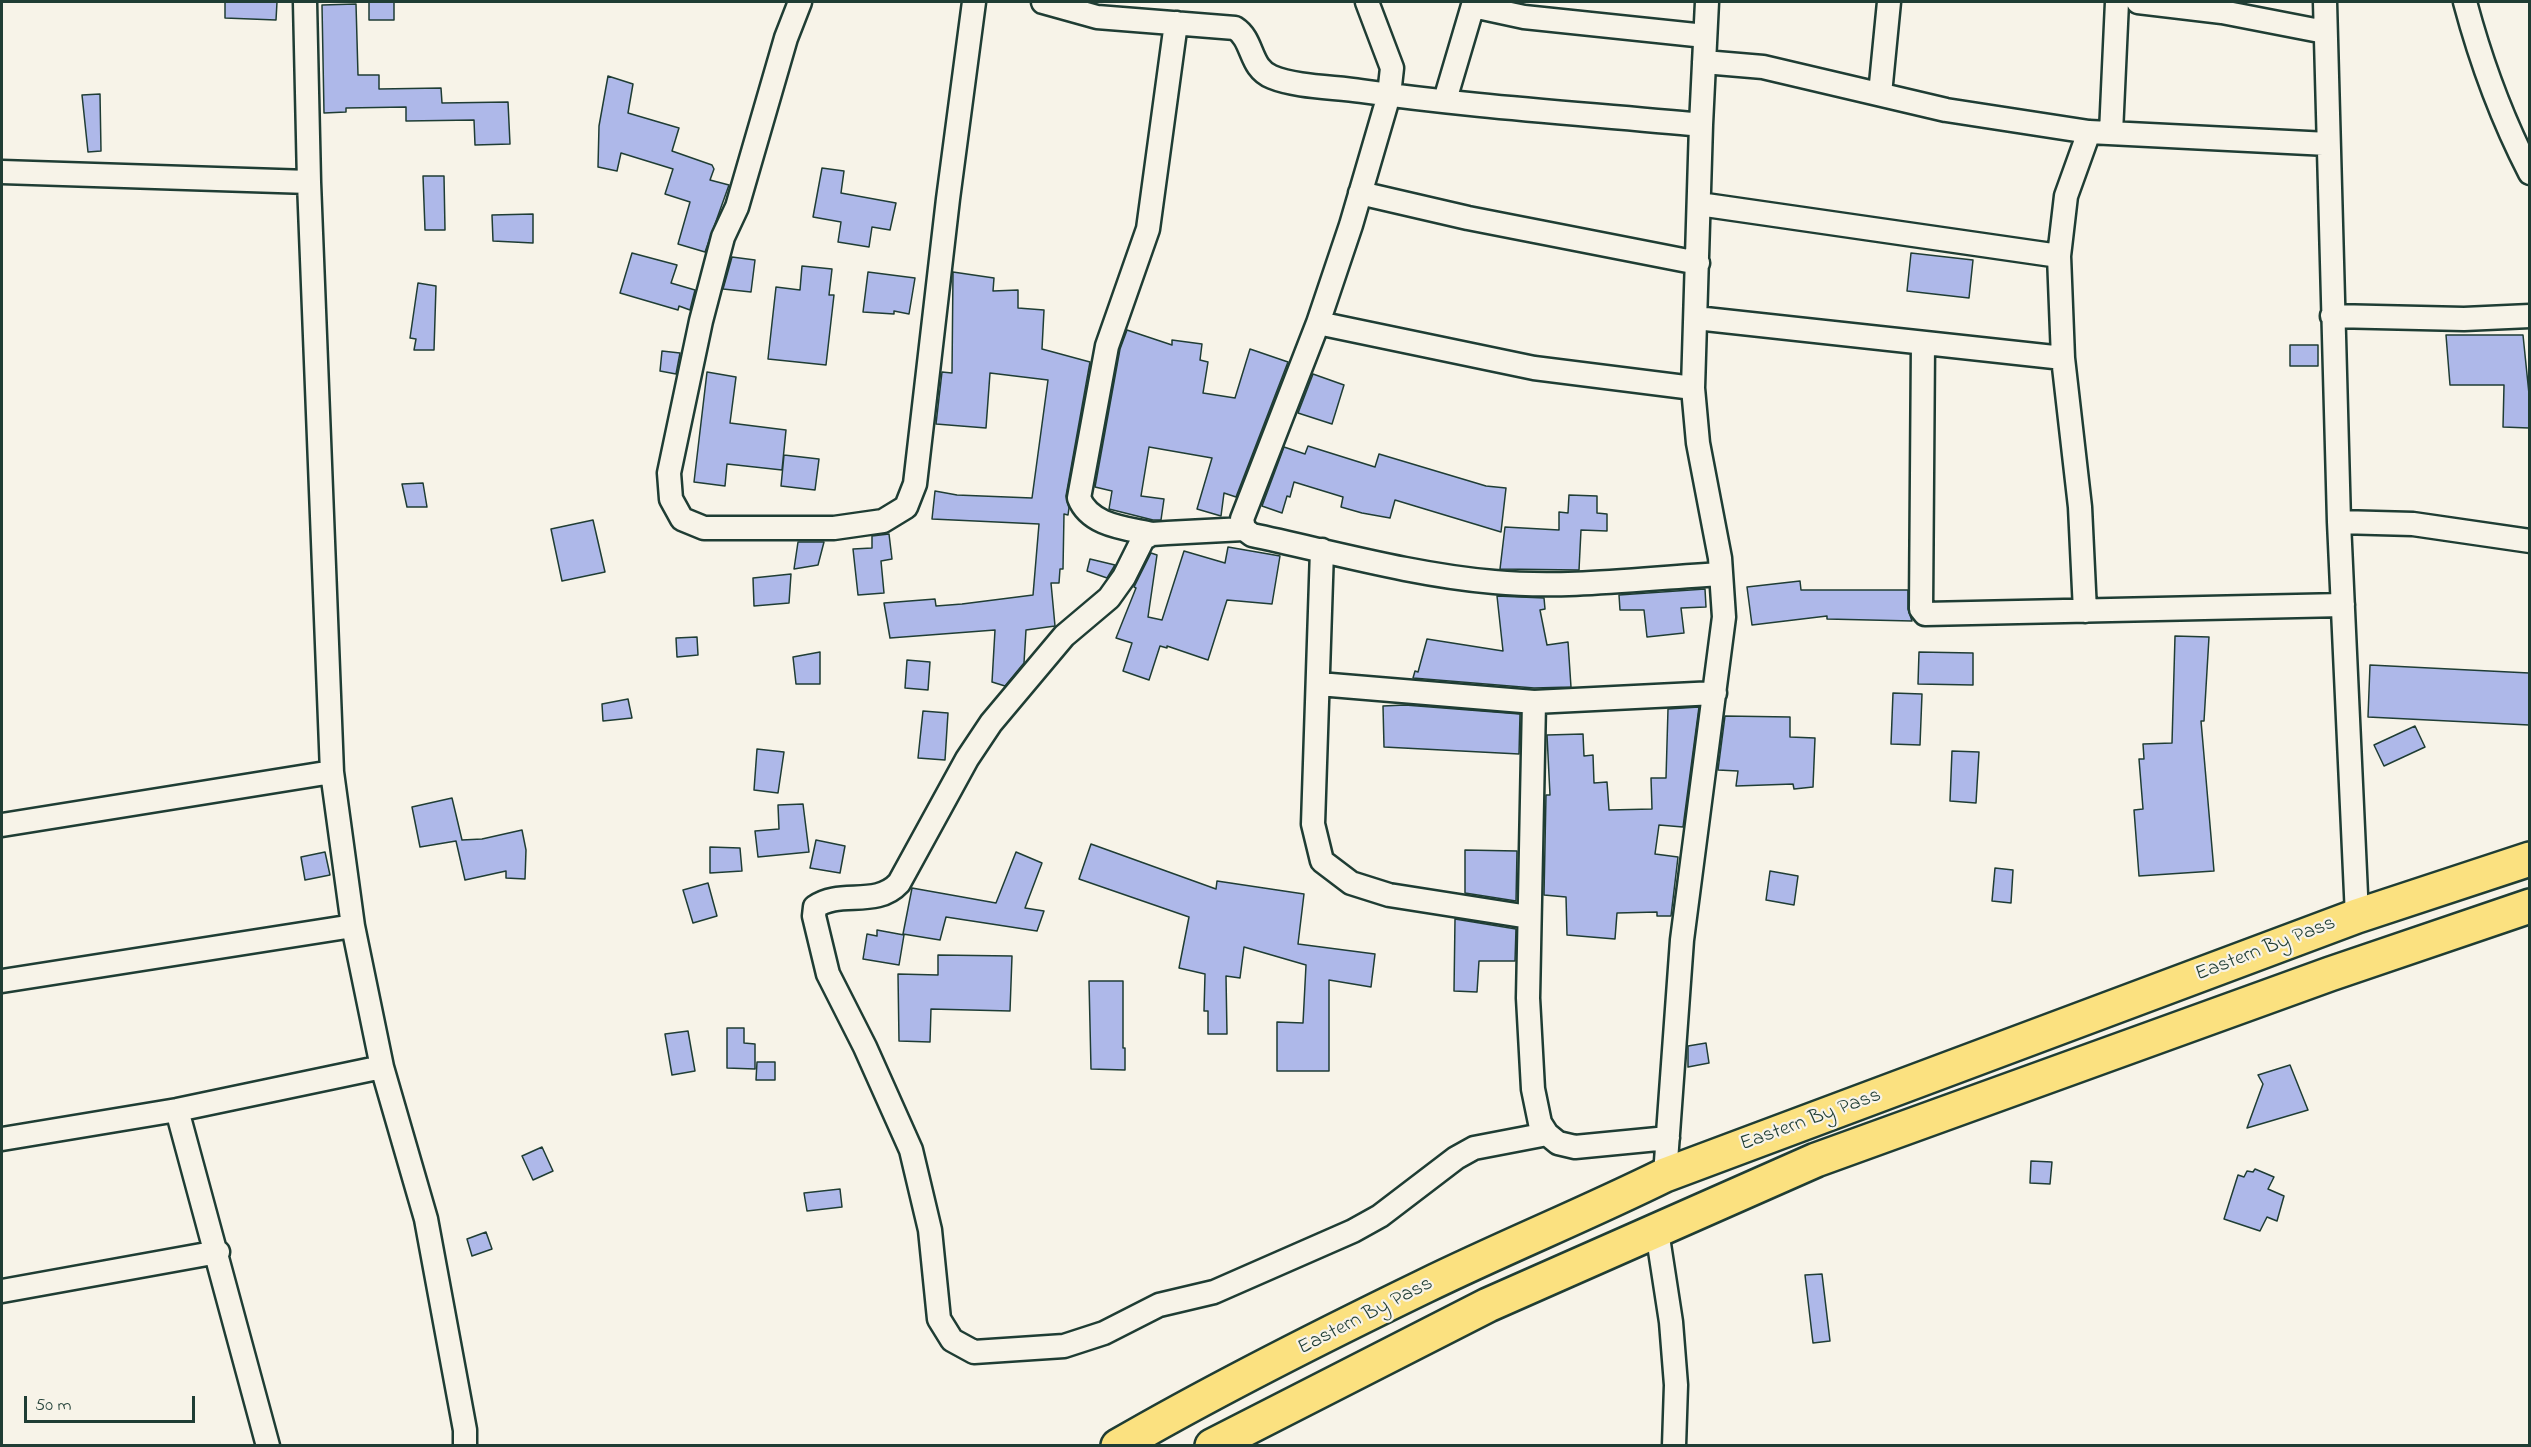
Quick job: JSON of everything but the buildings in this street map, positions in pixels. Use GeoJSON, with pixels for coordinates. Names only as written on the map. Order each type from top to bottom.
{"type":"FeatureCollection","features":[{"type":"Feature","properties":{"kind":"main road","name":"Eastern By Pass"},"geometry":{"type":"LineString","coordinates":[[1118,1446],[1166,1418],[1426,1286],[1585,1215],[1665,1175],[2357,916],[2529,859]]}},
{"type":"Feature","properties":{"kind":"main road","name":"Eastern By Pass"},"geometry":{"type":"LineString","coordinates":[[1212,1446],[1488,1305],[1816,1160],[2331,974],[2529,906]]}},
{"type":"Feature","properties":{"kind":"street"},"geometry":{"type":"LineString","coordinates":[[306,2],[309,182],[332,772],[353,926],[382,1067],[426,1219],[465,1430],[465,1446]]}},
{"type":"Feature","properties":{"kind":"street"},"geometry":{"type":"LineString","coordinates":[[800,2],[786,38],[737,207],[723,237],[701,321],[669,473],[671,499],[682,519],[705,528],[834,528],[883,521],[906,507],[915,484],[948,199],[974,2]]}},
{"type":"Feature","properties":{"kind":"street"},"geometry":{"type":"LineString","coordinates":[[1043,2],[1099,9],[1176,23],[1235,28],[1246,37],[1255,62],[1263,72],[1272,77],[1389,95],[1701,125]]}},
{"type":"Feature","properties":{"kind":"street"},"geometry":{"type":"LineString","coordinates":[[1244,529],[1242,519],[1318,323],[1389,95],[1392,68],[1367,2]]}},
{"type":"Feature","properties":{"kind":"street"},"geometry":{"type":"LineString","coordinates":[[1665,1175],[1682,940],[1724,617],[1721,574],[1698,443],[1693,388],[1707,2]]}},
{"type":"Feature","properties":{"kind":"street"},"geometry":{"type":"LineString","coordinates":[[1880,94],[1889,2]]}},
{"type":"Feature","properties":{"kind":"street"},"geometry":{"type":"LineString","coordinates":[[2111,133],[2117,2]]}},
{"type":"Feature","properties":{"kind":"street"},"geometry":{"type":"LineString","coordinates":[[2138,2],[2222,12],[2325,32]]}},
{"type":"Feature","properties":{"kind":"street"},"geometry":{"type":"LineString","coordinates":[[2325,2],[2339,522],[2357,916]]}},
{"type":"Feature","properties":{"kind":"street"},"geometry":{"type":"LineString","coordinates":[[2464,2],[2484,70],[2501,116],[2529,173]]}},
{"type":"Feature","properties":{"kind":"street"},"geometry":{"type":"LineString","coordinates":[[1444,100],[1473,4],[1524,17],[1705,36]]}},
{"type":"Feature","properties":{"kind":"street"},"geometry":{"type":"LineString","coordinates":[[1176,23],[1148,229],[1107,346],[1079,498],[1083,509],[1098,520],[1152,534],[1244,529],[1252,535],[1434,574],[1494,582],[1552,584],[1721,574]]}},
{"type":"Feature","properties":{"kind":"street"},"geometry":{"type":"LineString","coordinates":[[1704,62],[1763,67],[1996,120],[2089,132],[2328,144]]}},
{"type":"Feature","properties":{"kind":"street"},"geometry":{"type":"LineString","coordinates":[[2085,611],[2080,507],[2063,358],[2059,256],[2066,196],[2089,132]]}},
{"type":"Feature","properties":{"kind":"street"},"geometry":{"type":"LineString","coordinates":[[2,172],[309,182]]}},
{"type":"Feature","properties":{"kind":"street"},"geometry":{"type":"LineString","coordinates":[[1360,193],[1468,218],[1698,263]]}},
{"type":"Feature","properties":{"kind":"street"},"geometry":{"type":"LineString","coordinates":[[1699,204],[2059,256]]}},
{"type":"Feature","properties":{"kind":"street"},"geometry":{"type":"LineString","coordinates":[[2332,316],[2464,319],[2529,316]]}},
{"type":"Feature","properties":{"kind":"street"},"geometry":{"type":"LineString","coordinates":[[1696,318],[2063,358]]}},
{"type":"Feature","properties":{"kind":"street"},"geometry":{"type":"LineString","coordinates":[[1318,323],[1534,368],[1693,388]]}},
{"type":"Feature","properties":{"kind":"street"},"geometry":{"type":"LineString","coordinates":[[1923,343],[1922,612],[1925,614],[2343,605]]}},
{"type":"Feature","properties":{"kind":"street"},"geometry":{"type":"LineString","coordinates":[[2339,522],[2413,524],[2529,541]]}},
{"type":"Feature","properties":{"kind":"street"},"geometry":{"type":"LineString","coordinates":[[1152,534],[1143,539],[1124,577],[1108,598],[1064,636],[991,723],[967,759],[899,883],[891,892],[873,897],[824,900],[815,907],[814,916],[828,974],[866,1047],[911,1150],[930,1230],[939,1319],[952,1340],[974,1352],[996,1352],[1064,1346],[1104,1333],[1159,1305],[1214,1292],[1353,1231],[1380,1216],[1456,1158],[1474,1148],[1547,1134]]}},
{"type":"Feature","properties":{"kind":"street"},"geometry":{"type":"LineString","coordinates":[[1322,550],[1313,824],[1322,861],[1351,883],[1389,895],[1529,917]]}},
{"type":"Feature","properties":{"kind":"street"},"geometry":{"type":"LineString","coordinates":[[1319,684],[1534,702],[1715,693]]}},
{"type":"Feature","properties":{"kind":"street"},"geometry":{"type":"LineString","coordinates":[[1534,702],[1528,998],[1533,1089],[1540,1123],[1547,1134],[1558,1143],[1575,1147],[1668,1138]]}},
{"type":"Feature","properties":{"kind":"street"},"geometry":{"type":"LineString","coordinates":[[2,825],[332,772]]}},
{"type":"Feature","properties":{"kind":"street"},"geometry":{"type":"LineString","coordinates":[[2,981],[353,926]]}},
{"type":"Feature","properties":{"kind":"street"},"geometry":{"type":"LineString","coordinates":[[2,1139],[177,1110],[382,1067]]}},
{"type":"Feature","properties":{"kind":"street"},"geometry":{"type":"LineString","coordinates":[[177,1110],[218,1252],[268,1446]]}},
{"type":"Feature","properties":{"kind":"street"},"geometry":{"type":"LineString","coordinates":[[1657,1231],[1671,1322],[1676,1385],[1674,1446]]}},
{"type":"Feature","properties":{"kind":"street"},"geometry":{"type":"LineString","coordinates":[[2,1291],[218,1252]]}}]}
